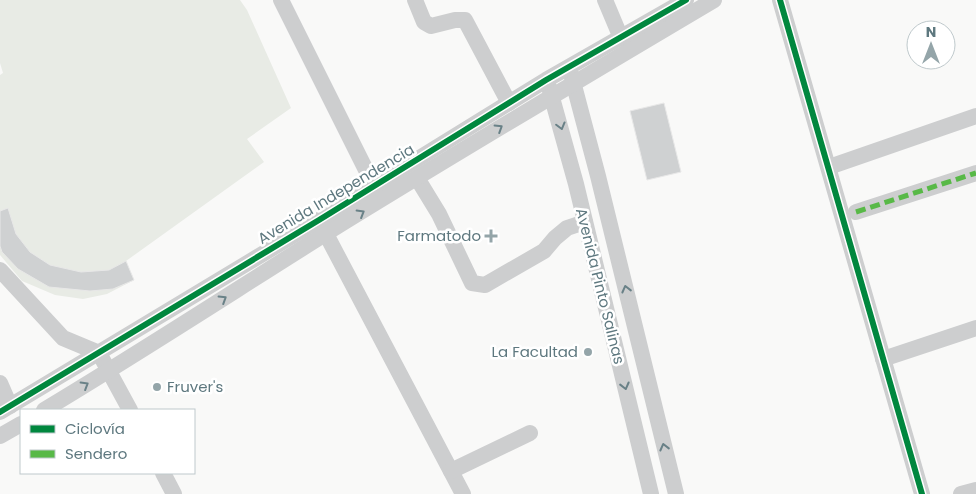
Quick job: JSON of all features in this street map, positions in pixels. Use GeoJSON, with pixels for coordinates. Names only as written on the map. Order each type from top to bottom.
{"type":"FeatureCollection","features":[{"type":"Feature","properties":{"kind":"street"},"geometry":{"type":"LineString","coordinates":[[281,0],[374,186]]}},
{"type":"Feature","properties":{"kind":"street"},"geometry":{"type":"LineString","coordinates":[[415,0],[424,22],[431,26],[454,20],[465,20],[509,103]]}},
{"type":"Feature","properties":{"kind":"street"},"geometry":{"type":"LineString","coordinates":[[605,0],[621,38]]}},
{"type":"Feature","properties":{"kind":"street","name":"Avenida Independencia"},"geometry":{"type":"LineString","coordinates":[[5,409],[546,80],[686,0]]}},
{"type":"Feature","properties":{"kind":"street","name":"Avenida Independencia"},"geometry":{"type":"LineString","coordinates":[[46,409],[552,95],[714,0]]}},
{"type":"Feature","properties":{"kind":"street"},"geometry":{"type":"LineString","coordinates":[[780,0],[922,494]]}},
{"type":"Feature","properties":{"kind":"street","name":"Avenida Pinto Salinas"},"geometry":{"type":"LineString","coordinates":[[569,67],[598,176],[676,494]]}},
{"type":"Feature","properties":{"kind":"street","name":"Avenida Pinto Salinas"},"geometry":{"type":"LineString","coordinates":[[546,80],[552,95],[576,184],[651,494]]}},
{"type":"Feature","properties":{"kind":"street"},"geometry":{"type":"LineString","coordinates":[[829,167],[976,116]]}},
{"type":"Feature","properties":{"kind":"street"},"geometry":{"type":"LineString","coordinates":[[856,212],[976,173]]}},
{"type":"Feature","properties":{"kind":"street"},"geometry":{"type":"LineString","coordinates":[[417,178],[439,214],[472,283],[486,285],[544,251],[567,228],[585,222]]}},
{"type":"Feature","properties":{"kind":"street"},"geometry":{"type":"LineString","coordinates":[[326,234],[463,494]]}},
{"type":"Feature","properties":{"kind":"street"},"geometry":{"type":"LineString","coordinates":[[0,270],[63,338],[99,353],[129,409]]}},
{"type":"Feature","properties":{"kind":"street"},"geometry":{"type":"LineString","coordinates":[[883,359],[976,328]]}},
{"type":"Feature","properties":{"kind":"street"},"geometry":{"type":"LineString","coordinates":[[0,383],[5,409]]}},
{"type":"Feature","properties":{"kind":"street"},"geometry":{"type":"LineString","coordinates":[[0,436],[20,425]]}},
{"type":"Feature","properties":{"kind":"street"},"geometry":{"type":"LineString","coordinates":[[451,470],[530,433]]}},
{"type":"Feature","properties":{"kind":"street"},"geometry":{"type":"LineString","coordinates":[[164,474],[174,494]]}},
{"type":"Feature","properties":{"kind":"street"},"geometry":{"type":"LineString","coordinates":[[961,494],[976,490]]}},
{"type":"Feature","properties":{"kind":"shaded area"},"geometry":{"type":"Polygon","coordinates":[[[0,0],[240,0],[247,10],[291,108],[247,139],[264,162],[126,261],[134,280],[107,294],[83,299],[55,295],[22,281],[0,255],[0,75],[3,73],[0,63],[0,0]]]}},
{"type":"Feature","properties":{"kind":"building"},"geometry":{"type":"Polygon","coordinates":[[[664,103],[681,172],[647,180],[630,111],[664,103]]]}},
{"type":"Feature","properties":{"kind":"building"},"geometry":{"type":"Polygon","coordinates":[[[8,208],[16,234],[30,252],[50,265],[81,272],[109,270],[126,261],[134,280],[113,289],[90,291],[49,287],[18,269],[2,252],[0,246],[0,211],[8,208]]]}},
{"type":"Feature","properties":{"kind":"marked path"},"geometry":{"type":"LineString","coordinates":[[856,212],[976,173]]}},
{"type":"Feature","properties":{"kind":"cycle path"},"geometry":{"type":"LineString","coordinates":[[0,412],[319,220],[546,80],[686,0]]}},
{"type":"Feature","properties":{"kind":"cycle path"},"geometry":{"type":"LineString","coordinates":[[780,0],[922,494]]}},
{"type":"Feature","properties":{"kind":"place","name":"Farmatodo"},"geometry":{"type":"Point","coordinates":[491,236]}},
{"type":"Feature","properties":{"kind":"place","name":"La Facultad"},"geometry":{"type":"Point","coordinates":[588,352]}},
{"type":"Feature","properties":{"kind":"place","name":"Fruver's"},"geometry":{"type":"Point","coordinates":[157,387]}}]}
